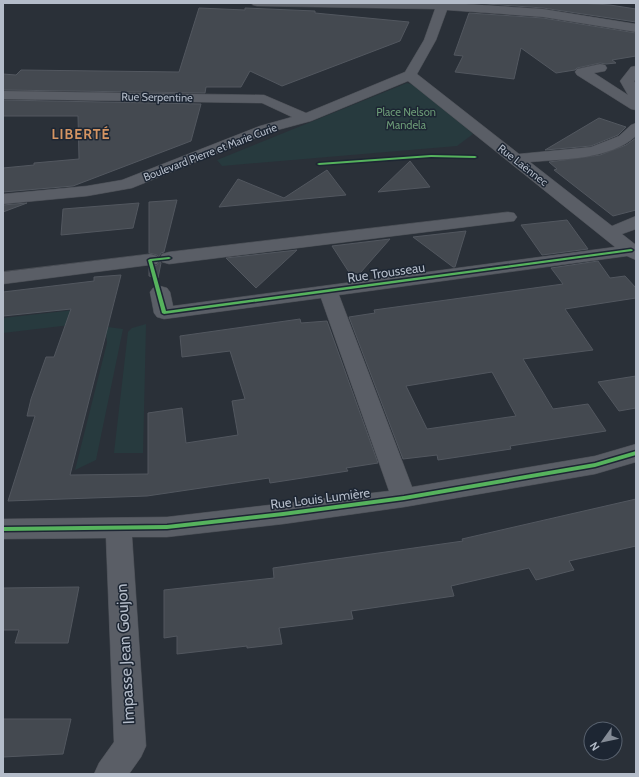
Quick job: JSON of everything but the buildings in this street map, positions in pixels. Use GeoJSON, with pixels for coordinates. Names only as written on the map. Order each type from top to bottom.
{"type":"FeatureCollection","features":[{"type":"Feature","properties":{"kind":"street"},"geometry":{"type":"LineString","coordinates":[[257,3],[442,5],[543,13],[636,28]]}},
{"type":"Feature","properties":{"kind":"street"},"geometry":{"type":"LineString","coordinates":[[410,75],[418,64],[441,16],[442,5]]}},
{"type":"Feature","properties":{"kind":"street"},"geometry":{"type":"LineString","coordinates":[[600,68],[582,72],[636,106]]}},
{"type":"Feature","properties":{"kind":"street"},"geometry":{"type":"LineString","coordinates":[[635,74],[628,81],[636,96]]}},
{"type":"Feature","properties":{"kind":"street","name":"Boulevard Pierre et Marie Curie"},"geometry":{"type":"LineString","coordinates":[[3,199],[87,191],[126,184],[265,130],[306,118],[410,75]]}},
{"type":"Feature","properties":{"kind":"street","name":"Rue Laënnec"},"geometry":{"type":"LineString","coordinates":[[410,75],[633,252]]}},
{"type":"Feature","properties":{"kind":"street","name":"Rue Serpentine"},"geometry":{"type":"LineString","coordinates":[[3,94],[264,99],[306,118]]}},
{"type":"Feature","properties":{"kind":"street"},"geometry":{"type":"LineString","coordinates":[[516,159],[594,151],[624,139],[636,128]]}},
{"type":"Feature","properties":{"kind":"street"},"geometry":{"type":"LineString","coordinates":[[169,258],[508,217]]}},
{"type":"Feature","properties":{"kind":"street"},"geometry":{"type":"LineString","coordinates":[[609,233],[627,227],[636,221]]}},
{"type":"Feature","properties":{"kind":"street","name":"Rue Trousseau"},"geometry":{"type":"LineString","coordinates":[[160,292],[164,313],[633,252]]}},
{"type":"Feature","properties":{"kind":"street"},"geometry":{"type":"LineString","coordinates":[[3,278],[150,260]]}},
{"type":"Feature","properties":{"kind":"street"},"geometry":{"type":"LineString","coordinates":[[328,291],[404,498]]}},
{"type":"Feature","properties":{"kind":"street","name":"Rue Louis Lumière"},"geometry":{"type":"LineString","coordinates":[[3,529],[167,527],[283,514],[404,498],[595,465],[636,453]]}},
{"type":"Feature","properties":{"kind":"street","name":"Impasse Jean Goujon"},"geometry":{"type":"LineString","coordinates":[[110,774],[130,746],[118,527]]}},
{"type":"Feature","properties":{"kind":"green space","name":"Place Nelson Mandela"},"geometry":{"type":"Polygon","coordinates":[[[407,83],[420,87],[473,134],[457,146],[222,166],[217,160],[407,83]]]}},
{"type":"Feature","properties":{"kind":"green space"},"geometry":{"type":"Polygon","coordinates":[[[101,307],[104,321],[3,333],[3,318],[101,307]]]}},
{"type":"Feature","properties":{"kind":"green space"},"geometry":{"type":"Polygon","coordinates":[[[146,324],[143,453],[114,453],[128,332],[132,328],[146,324]]]}},
{"type":"Feature","properties":{"kind":"green space"},"geometry":{"type":"Polygon","coordinates":[[[108,327],[123,329],[96,460],[75,470],[107,343],[106,332],[87,331],[108,327]]]}},
{"type":"Feature","properties":{"kind":"cycle path"},"geometry":{"type":"LineString","coordinates":[[319,164],[431,156],[475,157]]}},
{"type":"Feature","properties":{"kind":"cycle path"},"geometry":{"type":"LineString","coordinates":[[169,258],[150,260],[164,313],[631,250]]}},
{"type":"Feature","properties":{"kind":"cycle path"},"geometry":{"type":"LineString","coordinates":[[3,529],[167,527],[283,514],[404,498],[595,465],[636,453]]}},
{"type":"Feature","properties":{"kind":"district","name":"LIBERTÉ"},"geometry":{"type":"Point","coordinates":[81,134]}}]}
